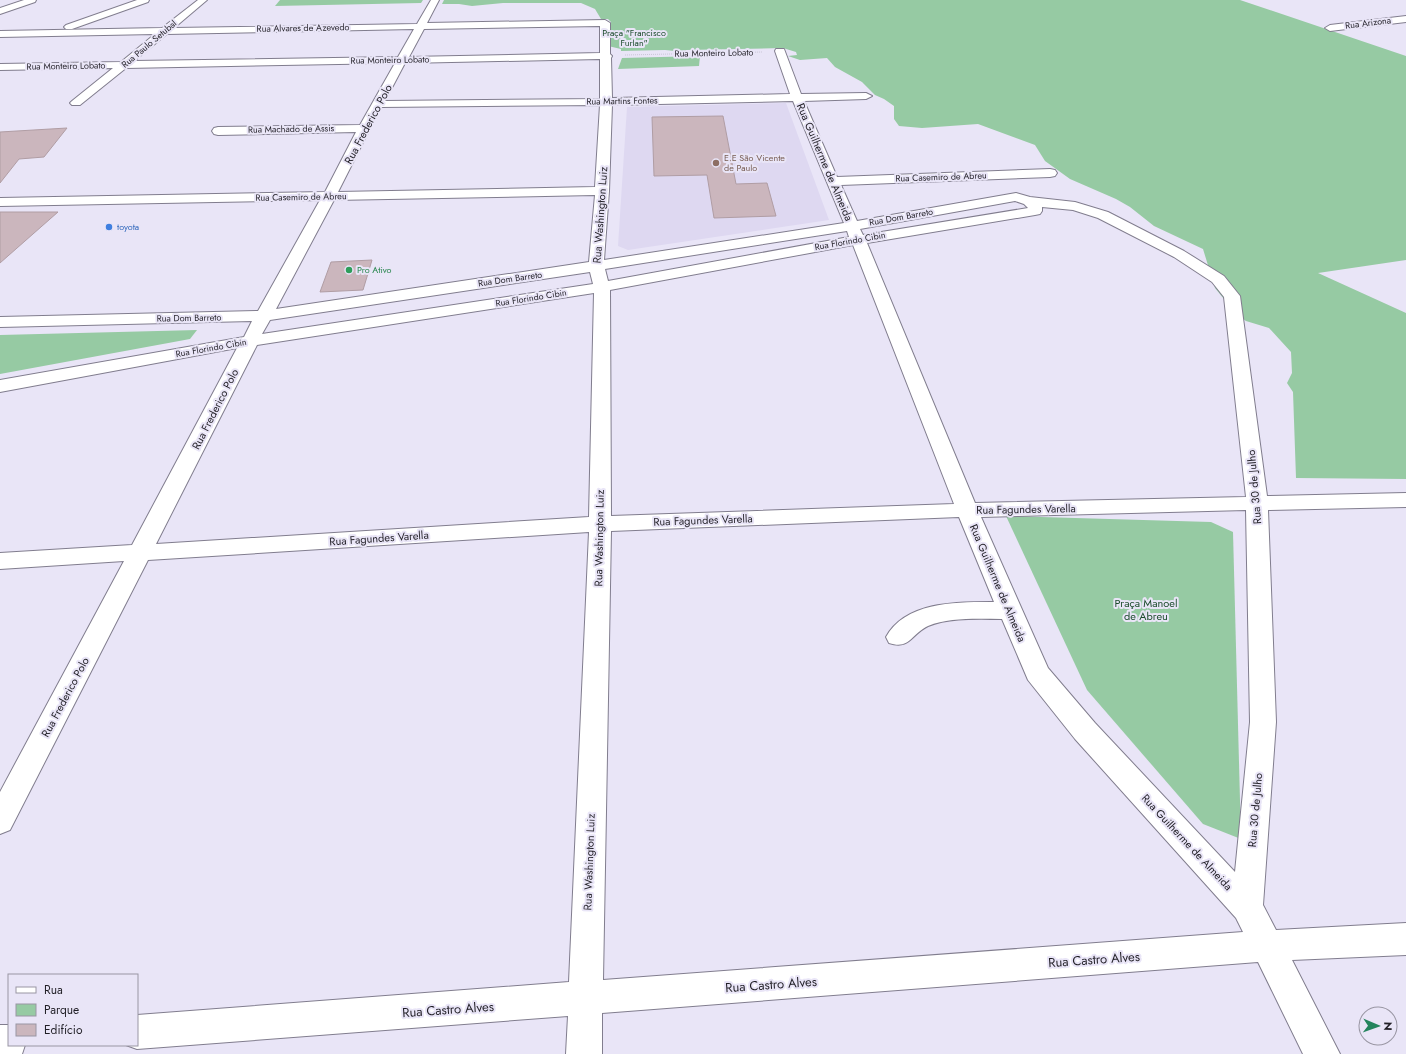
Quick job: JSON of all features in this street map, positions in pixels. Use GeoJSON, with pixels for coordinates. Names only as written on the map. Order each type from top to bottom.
{"type":"FeatureCollection","features":[{"type":"Feature","properties":{"kind":"street"},"geometry":{"type":"LineString","coordinates":[[2,9],[32,0]]}},
{"type":"Feature","properties":{"kind":"street"},"geometry":{"type":"LineString","coordinates":[[49,34],[145,0]]}},
{"type":"Feature","properties":{"kind":"street","name":"Rua Paulo Setubal"},"geometry":{"type":"LineString","coordinates":[[76,103],[125,65],[203,0]]}},
{"type":"Feature","properties":{"kind":"street","name":"Rua Frederico Polo"},"geometry":{"type":"LineString","coordinates":[[0,822],[250,341],[329,197],[364,128],[435,0]]}},
{"type":"Feature","properties":{"kind":"street","name":"Rua Arizona"},"geometry":{"type":"LineString","coordinates":[[1330,28],[1406,19]]}},
{"type":"Feature","properties":{"kind":"street","name":"Rua Alvares de Azevedo"},"geometry":{"type":"LineString","coordinates":[[0,34],[605,23]]}},
{"type":"Feature","properties":{"kind":"street","name":"Rua Washington Luiz"},"geometry":{"type":"LineString","coordinates":[[584,1054],[584,998],[600,524],[599,277],[606,102],[607,56],[605,23]]}},
{"type":"Feature","properties":{"kind":"street","name":"Rua Guilherme de Almeida"},"geometry":{"type":"LineString","coordinates":[[780,51],[797,98],[855,233],[967,510],[1037,673],[1085,731],[1247,907],[1266,946]]}},
{"type":"Feature","properties":{"kind":"street","name":"Rua Monteiro Lobato"},"geometry":{"type":"LineString","coordinates":[[0,68],[607,56]]}},
{"type":"Feature","properties":{"kind":"street","name":"Rua Martins Fontes"},"geometry":{"type":"LineString","coordinates":[[378,104],[606,102],[866,96]]}},
{"type":"Feature","properties":{"kind":"street","name":"Rua Machado de Assis"},"geometry":{"type":"LineString","coordinates":[[218,130],[364,128]]}},
{"type":"Feature","properties":{"kind":"street","name":"Rua Casemiro de Abreu"},"geometry":{"type":"LineString","coordinates":[[832,181],[1050,173]]}},
{"type":"Feature","properties":{"kind":"street","name":"Rua Casemiro de Abreu"},"geometry":{"type":"LineString","coordinates":[[0,202],[329,197],[602,190]]}},
{"type":"Feature","properties":{"kind":"street","name":"Rua Florindo Cibin"},"geometry":{"type":"LineString","coordinates":[[0,386],[599,277],[855,233],[1035,211],[1035,206],[1022,199]]}},
{"type":"Feature","properties":{"kind":"street","name":"Rua Dom Barreto"},"geometry":{"type":"LineString","coordinates":[[855,233],[1022,199]]}},
{"type":"Feature","properties":{"kind":"street","name":"Rua 30 de Julho"},"geometry":{"type":"LineString","coordinates":[[1022,199],[1075,206],[1103,215],[1179,254],[1218,279],[1232,296],[1257,504],[1263,722],[1247,907]]}},
{"type":"Feature","properties":{"kind":"street","name":"Rua Dom Barreto"},"geometry":{"type":"LineString","coordinates":[[0,322],[264,316],[599,277]]}},
{"type":"Feature","properties":{"kind":"street","name":"Rua Fagundes Varella"},"geometry":{"type":"LineString","coordinates":[[0,561],[600,524],[967,510],[1406,500]]}},
{"type":"Feature","properties":{"kind":"street"},"geometry":{"type":"LineString","coordinates":[[898,637],[910,625],[926,618],[953,612],[1010,610]]}},
{"type":"Feature","properties":{"kind":"street","name":"Rua Castro Alves"},"geometry":{"type":"LineString","coordinates":[[138,1032],[1266,946],[1406,939]]}},
{"type":"Feature","properties":{"kind":"street"},"geometry":{"type":"LineString","coordinates":[[1266,946],[1322,1054]]}},
{"type":"Feature","properties":{"kind":"path","name":"Rua Monteiro Lobato"},"geometry":{"type":"LineString","coordinates":[[607,56],[780,51]]}},
{"type":"Feature","properties":{"kind":"shaded area","name":"E.E São Vicente de Paulo"},"geometry":{"type":"Polygon","coordinates":[[[786,103],[829,220],[628,250],[618,246],[627,107],[786,103]]]}},
{"type":"Feature","properties":{"kind":"green space"},"geometry":{"type":"Polygon","coordinates":[[[280,0],[423,0],[421,3],[275,6],[280,0]]]}},
{"type":"Feature","properties":{"kind":"green space","name":"Praça \"Francisco Furlan\""},"geometry":{"type":"Polygon","coordinates":[[[444,0],[1240,0],[1406,56],[1406,260],[1318,273],[1406,313],[1406,479],[1296,478],[1293,392],[1287,383],[1292,373],[1291,352],[1269,328],[1246,321],[1236,314],[1215,288],[1203,249],[1154,226],[1130,207],[1116,199],[1070,179],[1045,161],[1035,145],[978,124],[922,128],[899,126],[894,119],[894,106],[875,95],[862,82],[835,67],[827,58],[800,60],[788,56],[797,55],[796,52],[783,48],[686,50],[685,52],[665,50],[621,51],[621,49],[608,46],[604,31],[611,26],[611,22],[608,19],[601,19],[595,9],[581,3],[503,3],[472,6],[442,4],[444,0]]]}},
{"type":"Feature","properties":{"kind":"green space"},"geometry":{"type":"Polygon","coordinates":[[[700,56],[699,66],[618,69],[622,58],[700,56]]]}},
{"type":"Feature","properties":{"kind":"green space"},"geometry":{"type":"Polygon","coordinates":[[[197,330],[190,339],[0,374],[0,335],[197,330]]]}},
{"type":"Feature","properties":{"kind":"green space","name":"Praça Manoel de Abreu"},"geometry":{"type":"Polygon","coordinates":[[[1006,516],[1211,522],[1233,532],[1241,839],[1203,824],[1087,690],[1006,516]]]}},
{"type":"Feature","properties":{"kind":"building"},"geometry":{"type":"Polygon","coordinates":[[[723,116],[736,184],[767,183],[776,216],[714,218],[707,175],[654,176],[652,117],[723,116]]]}},
{"type":"Feature","properties":{"kind":"building"},"geometry":{"type":"Polygon","coordinates":[[[67,128],[44,157],[19,159],[0,183],[0,132],[67,128]]]}},
{"type":"Feature","properties":{"kind":"building"},"geometry":{"type":"Polygon","coordinates":[[[0,212],[58,212],[0,263],[0,212]]]}},
{"type":"Feature","properties":{"kind":"building","name":"Pro Ativo"},"geometry":{"type":"Polygon","coordinates":[[[372,260],[363,290],[320,292],[331,262],[372,260]]]}},
{"type":"Feature","properties":{"kind":"place","name":"E.E São Vicente de Paulo"},"geometry":{"type":"Point","coordinates":[716,163]}},
{"type":"Feature","properties":{"kind":"place","name":"toyota"},"geometry":{"type":"Point","coordinates":[109,227]}},
{"type":"Feature","properties":{"kind":"place","name":"Pro Ativo"},"geometry":{"type":"Point","coordinates":[349,270]}}]}
